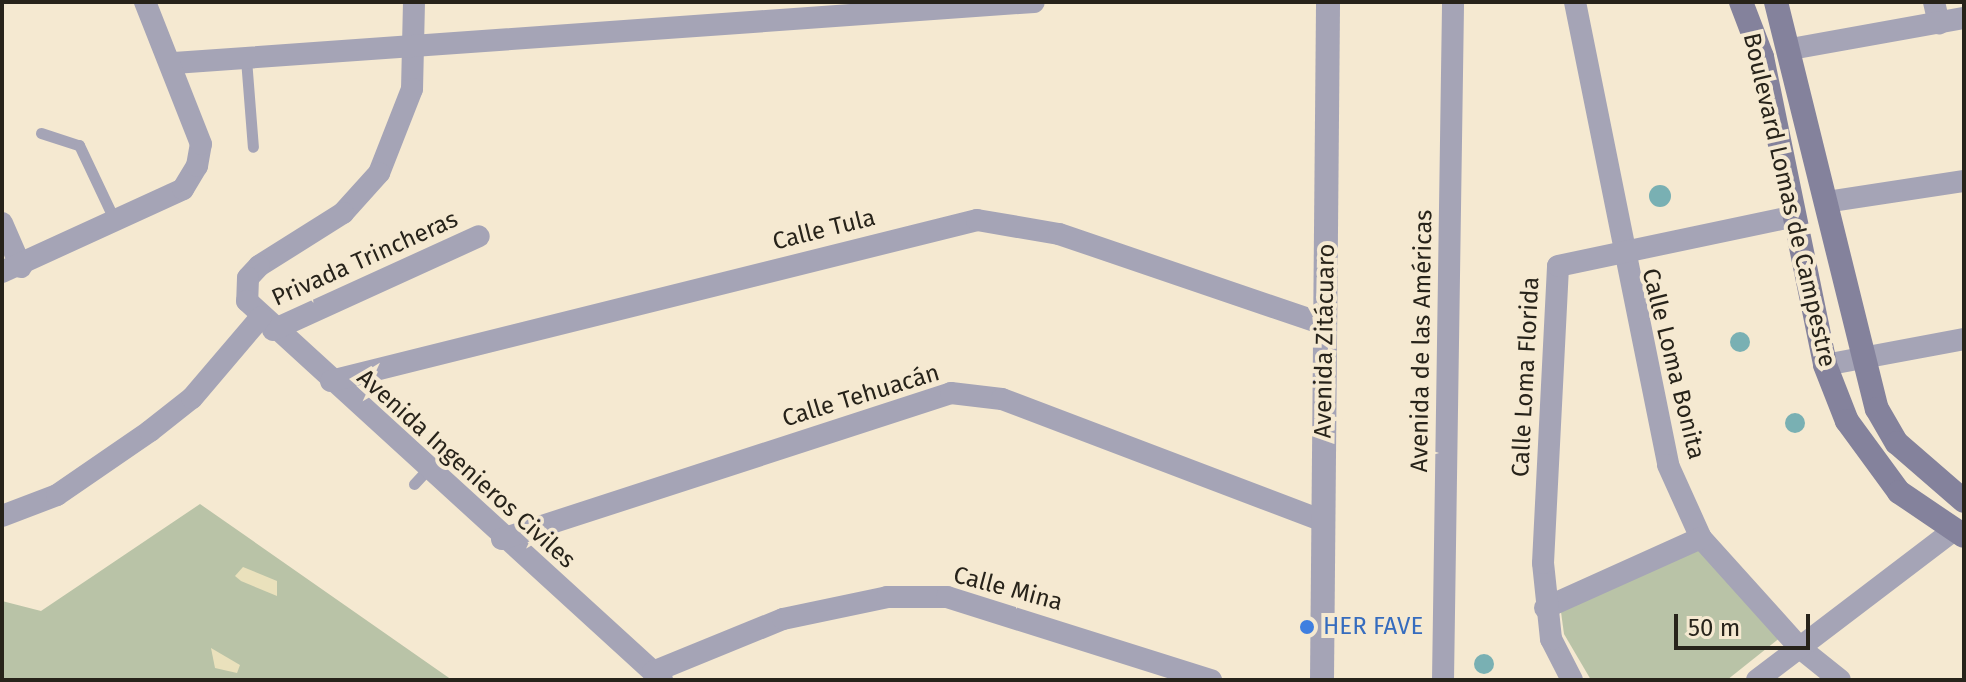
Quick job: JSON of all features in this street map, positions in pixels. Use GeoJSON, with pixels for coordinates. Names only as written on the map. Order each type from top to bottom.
{"type":"FeatureCollection","features":[{"type":"Feature","properties":{"kind":"main road","name":"Boulevard Lomas de Campestre"},"geometry":{"type":"LineString","coordinates":[[1741,2],[1762,57],[1825,365],[1870,462],[1958,534]]}},
{"type":"Feature","properties":{"kind":"main road","name":"Boulevard Lomas de Campestre"},"geometry":{"type":"LineString","coordinates":[[1776,2],[1791,49],[1860,360],[1897,443],[1964,501]]}},
{"type":"Feature","properties":{"kind":"street"},"geometry":{"type":"LineString","coordinates":[[2,223],[12,269],[183,189],[197,166],[201,144],[174,63],[145,2]]}},
{"type":"Feature","properties":{"kind":"street"},"geometry":{"type":"LineString","coordinates":[[414,2],[416,49]]}},
{"type":"Feature","properties":{"kind":"street"},"geometry":{"type":"LineString","coordinates":[[174,63],[416,49],[772,12],[1034,2]]}},
{"type":"Feature","properties":{"kind":"street","name":"Avenida Zitácuaro"},"geometry":{"type":"LineString","coordinates":[[1322,680],[1328,2]]}},
{"type":"Feature","properties":{"kind":"street","name":"Avenida de las Américas"},"geometry":{"type":"LineString","coordinates":[[1443,680],[1453,2]]}},
{"type":"Feature","properties":{"kind":"street","name":"Calle Loma Bonita"},"geometry":{"type":"LineString","coordinates":[[1575,2],[1619,249],[1657,431],[1701,538],[1800,648],[1840,680]]}},
{"type":"Feature","properties":{"kind":"street"},"geometry":{"type":"LineString","coordinates":[[1791,49],[1936,13],[1964,18]]}},
{"type":"Feature","properties":{"kind":"street","name":"Avenida Ingenieros Civiles"},"geometry":{"type":"LineString","coordinates":[[416,49],[401,129],[379,173],[343,213],[259,266],[244,288],[267,324],[331,381],[421,477],[502,539],[658,676]]}},
{"type":"Feature","properties":{"kind":"street"},"geometry":{"type":"LineString","coordinates":[[1826,202],[1964,181]]}},
{"type":"Feature","properties":{"kind":"street","name":"Calle Loma Florida"},"geometry":{"type":"LineString","coordinates":[[1572,680],[1545,608],[1554,273],[1562,262],[1795,216]]}},
{"type":"Feature","properties":{"kind":"street","name":"Calle Tula"},"geometry":{"type":"LineString","coordinates":[[331,381],[977,220],[1059,234],[1326,325]]}},
{"type":"Feature","properties":{"kind":"street","name":"Privada Trincheras"},"geometry":{"type":"LineString","coordinates":[[267,324],[479,236]]}},
{"type":"Feature","properties":{"kind":"street"},"geometry":{"type":"LineString","coordinates":[[2,516],[57,495],[150,431],[192,398],[267,324]]}},
{"type":"Feature","properties":{"kind":"street"},"geometry":{"type":"LineString","coordinates":[[1825,365],[1964,339]]}},
{"type":"Feature","properties":{"kind":"street","name":"Calle Tehuacán"},"geometry":{"type":"LineString","coordinates":[[502,539],[951,393],[1002,399],[1323,521]]}},
{"type":"Feature","properties":{"kind":"street"},"geometry":{"type":"LineString","coordinates":[[1757,680],[1958,534]]}},
{"type":"Feature","properties":{"kind":"street"},"geometry":{"type":"LineString","coordinates":[[1545,608],[1701,538]]}},
{"type":"Feature","properties":{"kind":"street","name":"Calle Mina"},"geometry":{"type":"LineString","coordinates":[[658,676],[783,619],[887,597],[947,597],[1211,680]]}},
{"type":"Feature","properties":{"kind":"street"},"geometry":{"type":"LineString","coordinates":[[1151,680],[1173,668]]}},
{"type":"Feature","properties":{"kind":"lane"},"geometry":{"type":"LineString","coordinates":[[246,59],[253,147]]}},
{"type":"Feature","properties":{"kind":"lane"},"geometry":{"type":"LineString","coordinates":[[41,133],[79,145],[115,221]]}},
{"type":"Feature","properties":{"kind":"green space"},"geometry":{"type":"Polygon","coordinates":[[[200,504],[452,680],[2,680],[2,601],[41,611],[200,504]]]}},
{"type":"Feature","properties":{"kind":"green space"},"geometry":{"type":"Polygon","coordinates":[[[1702,545],[1781,637],[1727,680],[1591,680],[1564,634],[1561,612],[1702,545]]]}},
{"type":"Feature","properties":{"kind":"sand"},"geometry":{"type":"Polygon","coordinates":[[[243,567],[277,581],[277,596],[235,576],[243,567]]]}},
{"type":"Feature","properties":{"kind":"sand"},"geometry":{"type":"Polygon","coordinates":[[[211,648],[240,665],[237,673],[215,668],[211,648]]]}},
{"type":"Feature","properties":{"kind":"water"},"geometry":{"type":"Polygon","coordinates":[[[1660,185],[1671,196],[1660,207],[1649,196],[1660,185]]]}},
{"type":"Feature","properties":{"kind":"water"},"geometry":{"type":"Polygon","coordinates":[[[1736,332],[1744,332],[1750,342],[1744,352],[1736,352],[1730,346],[1730,338],[1736,332]]]}},
{"type":"Feature","properties":{"kind":"water"},"geometry":{"type":"Polygon","coordinates":[[[1795,413],[1802,416],[1805,423],[1802,430],[1795,433],[1788,430],[1785,423],[1788,416],[1795,413]]]}},
{"type":"Feature","properties":{"kind":"water"},"geometry":{"type":"Polygon","coordinates":[[[1480,654],[1488,654],[1494,664],[1488,674],[1480,674],[1474,668],[1474,660],[1480,654]]]}},
{"type":"Feature","properties":{"kind":"place","name":"HER FAVE"},"geometry":{"type":"Point","coordinates":[1307,627]}}]}
